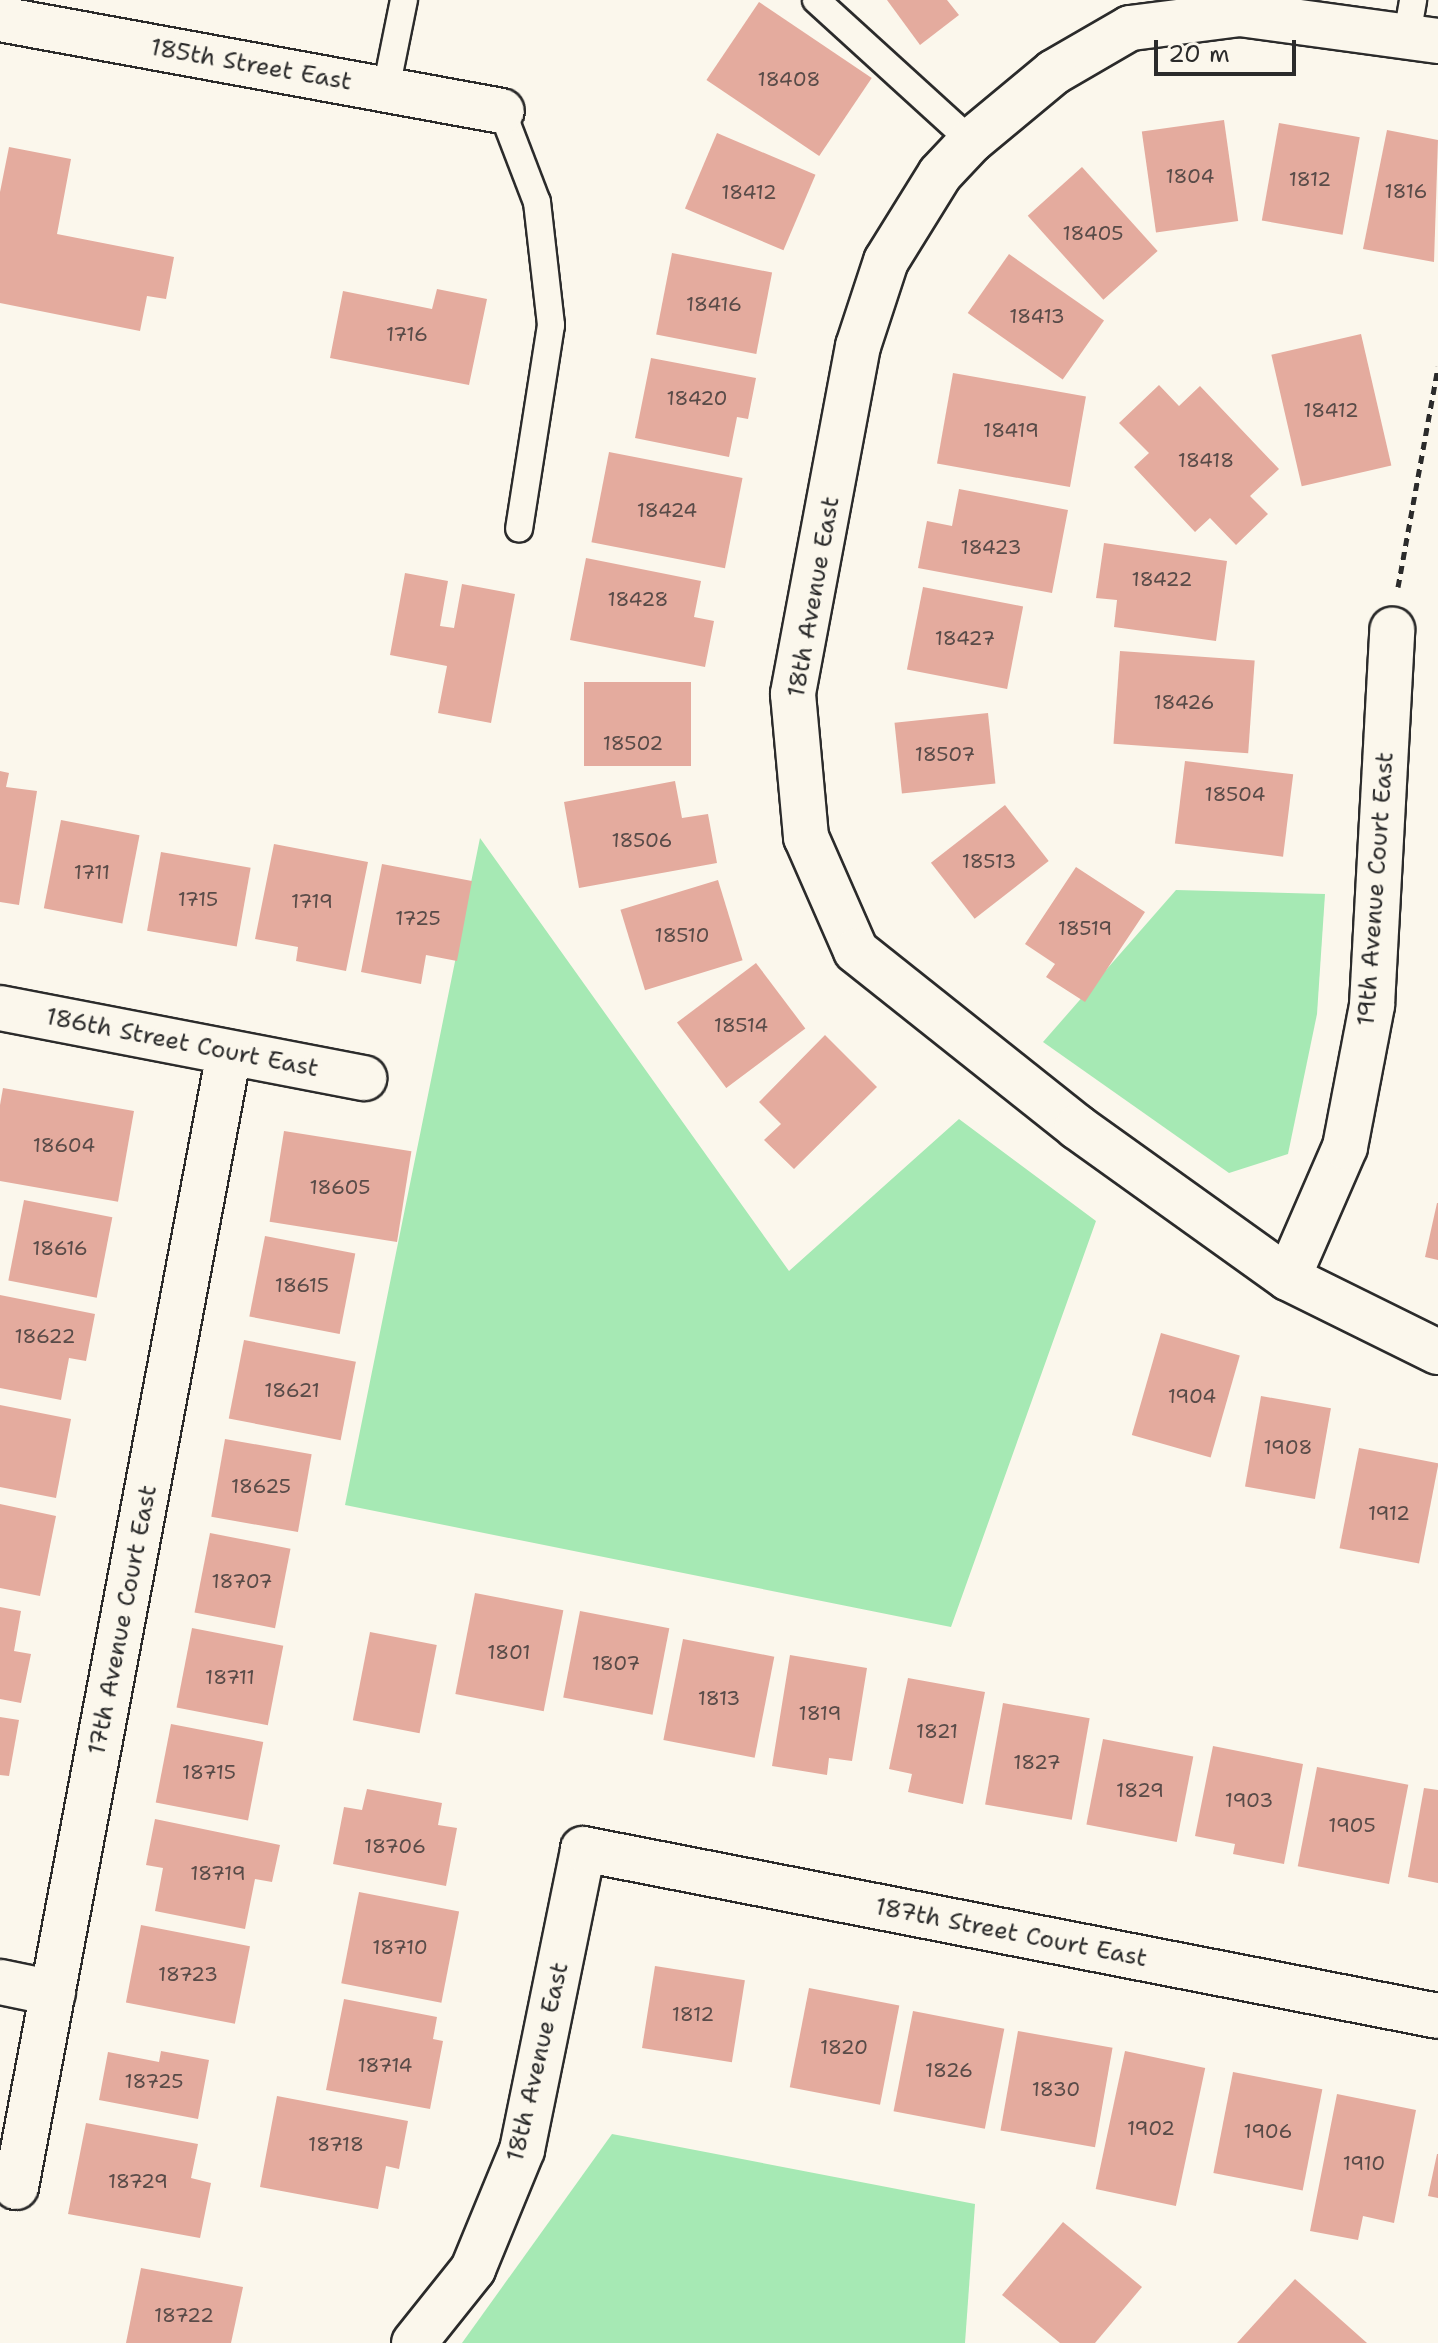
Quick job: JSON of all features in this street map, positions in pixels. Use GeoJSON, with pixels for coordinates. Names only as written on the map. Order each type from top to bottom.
{"type":"FeatureCollection","features":[{"type":"Feature","properties":{"kind":"street","name":"18th Avenue East"},"geometry":{"type":"LineString","coordinates":[[1288,1278],[1077,1127],[856,951],[806,837],[793,694],[858,346],[886,261],[940,174],[971,141],[1054,72],[1130,28],[1240,14],[1420,25]]}},
{"type":"Feature","properties":{"kind":"street","name":"185th Street East"},"geometry":{"type":"LineString","coordinates":[[0,19],[502,111]]}},
{"type":"Feature","properties":{"kind":"street","name":"19th Avenue Court East"},"geometry":{"type":"LineString","coordinates":[[1288,1278],[1345,1147],[1372,1005],[1392,630]]}},
{"type":"Feature","properties":{"kind":"street","name":"186th Street Court East"},"geometry":{"type":"LineString","coordinates":[[0,1008],[364,1078]]}},
{"type":"Feature","properties":{"kind":"street","name":"17th Avenue Court East"},"geometry":{"type":"LineString","coordinates":[[16,2187],[229,1053]]}},
{"type":"Feature","properties":{"kind":"street"},"geometry":{"type":"LineString","coordinates":[[1288,1278],[1438,1352]]}},
{"type":"Feature","properties":{"kind":"street","name":"18th Avenue East"},"geometry":{"type":"LineString","coordinates":[[414,2343],[473,2269],[522,2150],[583,1849]]}},
{"type":"Feature","properties":{"kind":"street","name":"187th Street Court East"},"geometry":{"type":"LineString","coordinates":[[583,1849],[1438,2016]]}},
{"type":"Feature","properties":{"kind":"street"},"geometry":{"type":"LineString","coordinates":[[0,1982],[53,1993]]}},
{"type":"Feature","properties":{"kind":"lane"},"geometry":{"type":"LineString","coordinates":[[386,89],[404,0]]}},
{"type":"Feature","properties":{"kind":"lane"},"geometry":{"type":"LineString","coordinates":[[816,0],[971,141]]}},
{"type":"Feature","properties":{"kind":"lane"},"geometry":{"type":"LineString","coordinates":[[502,111],[537,202],[551,325],[519,529]]}},
{"type":"Feature","properties":{"kind":"path"},"geometry":{"type":"LineString","coordinates":[[1392,630],[1438,367]]}},
{"type":"Feature","properties":{"kind":"green space"},"geometry":{"type":"Polygon","coordinates":[[[480,838],[789,1271],[959,1119],[1096,1221],[951,1627],[345,1505],[480,838]]]}},
{"type":"Feature","properties":{"kind":"green space"},"geometry":{"type":"Polygon","coordinates":[[[1176,890],[1325,894],[1317,1014],[1288,1154],[1229,1173],[1043,1042],[1176,890]]]}},
{"type":"Feature","properties":{"kind":"green space"},"geometry":{"type":"Polygon","coordinates":[[[612,2134],[975,2204],[965,2343],[462,2343],[612,2134]]]}},
{"type":"Feature","properties":{"kind":"building"},"geometry":{"type":"Polygon","coordinates":[[[887,0],[947,0],[959,15],[920,45],[887,0]]]}},
{"type":"Feature","properties":{"kind":"building"},"geometry":{"type":"Polygon","coordinates":[[[759,2],[872,78],[819,156],[706,80],[759,2]]]}},
{"type":"Feature","properties":{"kind":"building"},"geometry":{"type":"Polygon","coordinates":[[[1224,120],[1238,221],[1156,233],[1142,132],[1224,120]]]}},
{"type":"Feature","properties":{"kind":"building"},"geometry":{"type":"Polygon","coordinates":[[[1279,123],[1360,137],[1343,235],[1262,220],[1279,123]]]}},
{"type":"Feature","properties":{"kind":"building"},"geometry":{"type":"Polygon","coordinates":[[[1387,130],[1438,140],[1434,262],[1363,249],[1387,130]]]}},
{"type":"Feature","properties":{"kind":"building"},"geometry":{"type":"Polygon","coordinates":[[[717,133],[815,175],[783,250],[685,208],[717,133]]]}},
{"type":"Feature","properties":{"kind":"building"},"geometry":{"type":"Polygon","coordinates":[[[9,147],[71,159],[57,234],[174,257],[166,299],[147,296],[140,331],[0,303],[0,192],[9,147]]]}},
{"type":"Feature","properties":{"kind":"building"},"geometry":{"type":"Polygon","coordinates":[[[1082,167],[1158,251],[1103,300],[1028,216],[1082,167]]]}},
{"type":"Feature","properties":{"kind":"building"},"geometry":{"type":"Polygon","coordinates":[[[672,253],[772,272],[756,354],[656,334],[672,253]]]}},
{"type":"Feature","properties":{"kind":"building"},"geometry":{"type":"Polygon","coordinates":[[[1009,254],[1104,321],[1063,380],[968,313],[1009,254]]]}},
{"type":"Feature","properties":{"kind":"building"},"geometry":{"type":"Polygon","coordinates":[[[437,289],[487,299],[469,385],[330,358],[343,291],[432,309],[437,289]]]}},
{"type":"Feature","properties":{"kind":"building"},"geometry":{"type":"Polygon","coordinates":[[[1361,334],[1391,466],[1302,486],[1271,355],[1361,334]]]}},
{"type":"Feature","properties":{"kind":"building"},"geometry":{"type":"Polygon","coordinates":[[[651,358],[756,378],[748,419],[737,417],[729,457],[635,438],[651,358]]]}},
{"type":"Feature","properties":{"kind":"building"},"geometry":{"type":"Polygon","coordinates":[[[953,373],[1086,396],[1070,487],[937,464],[953,373]]]}},
{"type":"Feature","properties":{"kind":"building"},"geometry":{"type":"Polygon","coordinates":[[[1159,385],[1179,406],[1200,386],[1279,469],[1250,496],[1268,514],[1236,545],[1210,518],[1195,532],[1134,467],[1149,453],[1119,423],[1159,385]]]}},
{"type":"Feature","properties":{"kind":"building"},"geometry":{"type":"Polygon","coordinates":[[[609,452],[743,478],[725,568],[591,542],[609,452]]]}},
{"type":"Feature","properties":{"kind":"building"},"geometry":{"type":"Polygon","coordinates":[[[959,489],[1068,510],[1052,593],[918,568],[927,521],[952,526],[959,489]]]}},
{"type":"Feature","properties":{"kind":"building"},"geometry":{"type":"Polygon","coordinates":[[[1104,543],[1227,561],[1216,641],[1114,627],[1117,600],[1096,598],[1104,543]]]}},
{"type":"Feature","properties":{"kind":"building"},"geometry":{"type":"Polygon","coordinates":[[[586,558],[701,581],[694,617],[714,621],[705,667],[570,640],[586,558]]]}},
{"type":"Feature","properties":{"kind":"building"},"geometry":{"type":"Polygon","coordinates":[[[405,573],[448,581],[440,626],[454,628],[462,584],[515,594],[491,723],[438,713],[447,666],[390,655],[405,573]]]}},
{"type":"Feature","properties":{"kind":"building"},"geometry":{"type":"Polygon","coordinates":[[[923,587],[1023,606],[1007,689],[907,669],[923,587]]]}},
{"type":"Feature","properties":{"kind":"building"},"geometry":{"type":"Polygon","coordinates":[[[1120,651],[1255,660],[1248,753],[1114,744],[1120,651]]]}},
{"type":"Feature","properties":{"kind":"building"},"geometry":{"type":"Polygon","coordinates":[[[584,682],[691,682],[691,766],[584,766],[584,682]]]}},
{"type":"Feature","properties":{"kind":"building"},"geometry":{"type":"Polygon","coordinates":[[[988,713],[995,784],[902,793],[895,723],[988,713]]]}},
{"type":"Feature","properties":{"kind":"building"},"geometry":{"type":"Polygon","coordinates":[[[1185,761],[1293,774],[1283,857],[1175,843],[1185,761]]]}},
{"type":"Feature","properties":{"kind":"building"},"geometry":{"type":"Polygon","coordinates":[[[0,771],[9,773],[6,787],[37,791],[19,905],[0,902],[0,771]]]}},
{"type":"Feature","properties":{"kind":"building"},"geometry":{"type":"Polygon","coordinates":[[[675,781],[682,818],[708,814],[717,863],[579,888],[564,802],[675,781]]]}},
{"type":"Feature","properties":{"kind":"building"},"geometry":{"type":"Polygon","coordinates":[[[1005,805],[1049,861],[975,919],[931,863],[1005,805]]]}},
{"type":"Feature","properties":{"kind":"building"},"geometry":{"type":"Polygon","coordinates":[[[61,820],[140,835],[122,924],[44,908],[61,820]]]}},
{"type":"Feature","properties":{"kind":"building"},"geometry":{"type":"Polygon","coordinates":[[[274,844],[368,862],[346,971],[296,961],[298,947],[255,939],[274,844]]]}},
{"type":"Feature","properties":{"kind":"building"},"geometry":{"type":"Polygon","coordinates":[[[161,852],[251,868],[237,947],[147,931],[161,852]]]}},
{"type":"Feature","properties":{"kind":"building"},"geometry":{"type":"Polygon","coordinates":[[[382,864],[472,881],[457,961],[426,955],[421,984],[361,972],[382,864]]]}},
{"type":"Feature","properties":{"kind":"building"},"geometry":{"type":"Polygon","coordinates":[[[1076,867],[1145,912],[1085,1002],[1046,977],[1055,964],[1025,944],[1076,867]]]}},
{"type":"Feature","properties":{"kind":"building"},"geometry":{"type":"Polygon","coordinates":[[[718,880],[743,960],[645,990],[620,910],[718,880]]]}},
{"type":"Feature","properties":{"kind":"building"},"geometry":{"type":"Polygon","coordinates":[[[756,963],[805,1028],[726,1088],[677,1023],[756,963]]]}},
{"type":"Feature","properties":{"kind":"building"},"geometry":{"type":"Polygon","coordinates":[[[825,1035],[877,1087],[794,1169],[764,1140],[781,1124],[759,1102],[825,1035]]]}},
{"type":"Feature","properties":{"kind":"building"},"geometry":{"type":"Polygon","coordinates":[[[3,1088],[134,1111],[118,1202],[0,1181],[0,1105],[3,1088]]]}},
{"type":"Feature","properties":{"kind":"building"},"geometry":{"type":"Polygon","coordinates":[[[284,1131],[411,1151],[397,1242],[270,1222],[284,1131]]]}},
{"type":"Feature","properties":{"kind":"building"},"geometry":{"type":"Polygon","coordinates":[[[24,1200],[112,1217],[97,1298],[8,1280],[24,1200]]]}},
{"type":"Feature","properties":{"kind":"building"},"geometry":{"type":"Polygon","coordinates":[[[1438,1203],[1438,1260],[1425,1257],[1438,1203]]]}},
{"type":"Feature","properties":{"kind":"building"},"geometry":{"type":"Polygon","coordinates":[[[265,1236],[355,1254],[340,1334],[249,1316],[265,1236]]]}},
{"type":"Feature","properties":{"kind":"building"},"geometry":{"type":"Polygon","coordinates":[[[0,1295],[95,1314],[86,1361],[69,1358],[61,1400],[0,1388],[0,1295]]]}},
{"type":"Feature","properties":{"kind":"building"},"geometry":{"type":"Polygon","coordinates":[[[1161,1333],[1240,1356],[1211,1457],[1132,1435],[1161,1333]]]}},
{"type":"Feature","properties":{"kind":"building"},"geometry":{"type":"Polygon","coordinates":[[[244,1340],[356,1362],[341,1440],[229,1419],[244,1340]]]}},
{"type":"Feature","properties":{"kind":"building"},"geometry":{"type":"Polygon","coordinates":[[[1261,1396],[1331,1408],[1315,1499],[1245,1487],[1261,1396]]]}},
{"type":"Feature","properties":{"kind":"building"},"geometry":{"type":"Polygon","coordinates":[[[0,1405],[71,1419],[56,1498],[0,1487],[0,1405]]]}},
{"type":"Feature","properties":{"kind":"building"},"geometry":{"type":"Polygon","coordinates":[[[225,1439],[312,1454],[298,1532],[211,1517],[225,1439]]]}},
{"type":"Feature","properties":{"kind":"building"},"geometry":{"type":"Polygon","coordinates":[[[1359,1448],[1438,1463],[1419,1564],[1340,1548],[1359,1448]]]}},
{"type":"Feature","properties":{"kind":"building"},"geometry":{"type":"Polygon","coordinates":[[[0,1504],[56,1516],[40,1596],[0,1588],[0,1504]]]}},
{"type":"Feature","properties":{"kind":"building"},"geometry":{"type":"Polygon","coordinates":[[[210,1533],[290,1549],[275,1628],[195,1613],[210,1533]]]}},
{"type":"Feature","properties":{"kind":"building"},"geometry":{"type":"Polygon","coordinates":[[[475,1593],[563,1610],[544,1711],[455,1694],[475,1593]]]}},
{"type":"Feature","properties":{"kind":"building"},"geometry":{"type":"Polygon","coordinates":[[[0,1607],[21,1611],[14,1651],[31,1654],[21,1703],[0,1699],[0,1607]]]}},
{"type":"Feature","properties":{"kind":"building"},"geometry":{"type":"Polygon","coordinates":[[[580,1611],[669,1628],[653,1715],[563,1697],[580,1611]]]}},
{"type":"Feature","properties":{"kind":"building"},"geometry":{"type":"Polygon","coordinates":[[[192,1628],[283,1646],[268,1725],[177,1708],[192,1628]]]}},
{"type":"Feature","properties":{"kind":"building"},"geometry":{"type":"Polygon","coordinates":[[[370,1632],[437,1645],[420,1733],[353,1720],[370,1632]]]}},
{"type":"Feature","properties":{"kind":"building"},"geometry":{"type":"Polygon","coordinates":[[[683,1639],[774,1657],[755,1758],[663,1740],[683,1639]]]}},
{"type":"Feature","properties":{"kind":"building"},"geometry":{"type":"Polygon","coordinates":[[[790,1655],[867,1668],[852,1761],[829,1758],[827,1775],[772,1766],[790,1655]]]}},
{"type":"Feature","properties":{"kind":"building"},"geometry":{"type":"Polygon","coordinates":[[[908,1678],[985,1692],[963,1804],[908,1792],[912,1774],[889,1769],[908,1678]]]}},
{"type":"Feature","properties":{"kind":"building"},"geometry":{"type":"Polygon","coordinates":[[[1003,1703],[1090,1718],[1072,1820],[985,1804],[1003,1703]]]}},
{"type":"Feature","properties":{"kind":"building"},"geometry":{"type":"Polygon","coordinates":[[[0,1717],[19,1720],[9,1776],[0,1775],[0,1717]]]}},
{"type":"Feature","properties":{"kind":"building"},"geometry":{"type":"Polygon","coordinates":[[[171,1724],[263,1742],[248,1820],[156,1803],[171,1724]]]}},
{"type":"Feature","properties":{"kind":"building"},"geometry":{"type":"Polygon","coordinates":[[[1103,1739],[1193,1757],[1177,1842],[1086,1824],[1103,1739]]]}},
{"type":"Feature","properties":{"kind":"building"},"geometry":{"type":"Polygon","coordinates":[[[1213,1746],[1303,1764],[1284,1864],[1233,1854],[1235,1844],[1195,1836],[1213,1746]]]}},
{"type":"Feature","properties":{"kind":"building"},"geometry":{"type":"Polygon","coordinates":[[[1317,1767],[1408,1785],[1389,1884],[1298,1866],[1317,1767]]]}},
{"type":"Feature","properties":{"kind":"building"},"geometry":{"type":"Polygon","coordinates":[[[1424,1788],[1438,1790],[1438,1883],[1408,1877],[1424,1788]]]}},
{"type":"Feature","properties":{"kind":"building"},"geometry":{"type":"Polygon","coordinates":[[[367,1789],[442,1803],[438,1825],[457,1828],[446,1886],[333,1864],[344,1807],[362,1810],[367,1789]]]}},
{"type":"Feature","properties":{"kind":"building"},"geometry":{"type":"Polygon","coordinates":[[[155,1819],[280,1845],[272,1882],[255,1879],[245,1929],[155,1911],[163,1868],[146,1865],[155,1819]]]}},
{"type":"Feature","properties":{"kind":"building"},"geometry":{"type":"Polygon","coordinates":[[[359,1892],[459,1911],[441,2003],[341,1983],[359,1892]]]}},
{"type":"Feature","properties":{"kind":"building"},"geometry":{"type":"Polygon","coordinates":[[[141,1925],[250,1946],[235,2024],[126,2003],[141,1925]]]}},
{"type":"Feature","properties":{"kind":"building"},"geometry":{"type":"Polygon","coordinates":[[[655,1966],[745,1980],[732,2062],[642,2048],[655,1966]]]}},
{"type":"Feature","properties":{"kind":"building"},"geometry":{"type":"Polygon","coordinates":[[[809,1988],[899,2006],[880,2105],[790,2087],[809,1988]]]}},
{"type":"Feature","properties":{"kind":"building"},"geometry":{"type":"Polygon","coordinates":[[[344,1999],[437,2017],[433,2039],[443,2041],[430,2109],[326,2090],[344,1999]]]}},
{"type":"Feature","properties":{"kind":"building"},"geometry":{"type":"Polygon","coordinates":[[[913,2011],[1004,2029],[985,2129],[894,2111],[913,2011]]]}},
{"type":"Feature","properties":{"kind":"building"},"geometry":{"type":"Polygon","coordinates":[[[1018,2031],[1113,2048],[1095,2147],[1000,2130],[1018,2031]]]}},
{"type":"Feature","properties":{"kind":"building"},"geometry":{"type":"Polygon","coordinates":[[[161,2051],[209,2060],[198,2119],[99,2100],[108,2052],[159,2062],[161,2051]]]}},
{"type":"Feature","properties":{"kind":"building"},"geometry":{"type":"Polygon","coordinates":[[[1125,2051],[1205,2068],[1176,2206],[1096,2189],[1125,2051]]]}},
{"type":"Feature","properties":{"kind":"building"},"geometry":{"type":"Polygon","coordinates":[[[1233,2072],[1322,2089],[1303,2190],[1213,2173],[1233,2072]]]}},
{"type":"Feature","properties":{"kind":"building"},"geometry":{"type":"Polygon","coordinates":[[[1337,2094],[1416,2110],[1394,2223],[1363,2216],[1358,2240],[1310,2231],[1337,2094]]]}},
{"type":"Feature","properties":{"kind":"building"},"geometry":{"type":"Polygon","coordinates":[[[277,2096],[408,2121],[399,2169],[386,2166],[378,2209],[260,2187],[277,2096]]]}},
{"type":"Feature","properties":{"kind":"building"},"geometry":{"type":"Polygon","coordinates":[[[86,2123],[198,2144],[191,2178],[211,2183],[200,2238],[68,2214],[86,2123]]]}},
{"type":"Feature","properties":{"kind":"building"},"geometry":{"type":"Polygon","coordinates":[[[1438,2154],[1438,2198],[1428,2196],[1438,2154]]]}},
{"type":"Feature","properties":{"kind":"building"},"geometry":{"type":"Polygon","coordinates":[[[1063,2222],[1142,2287],[1095,2343],[1060,2343],[1002,2295],[1063,2222]]]}},
{"type":"Feature","properties":{"kind":"building"},"geometry":{"type":"Polygon","coordinates":[[[141,2268],[243,2287],[231,2343],[126,2343],[141,2268]]]}},
{"type":"Feature","properties":{"kind":"building"},"geometry":{"type":"Polygon","coordinates":[[[1295,2279],[1367,2343],[1237,2343],[1295,2279]]]}}]}
